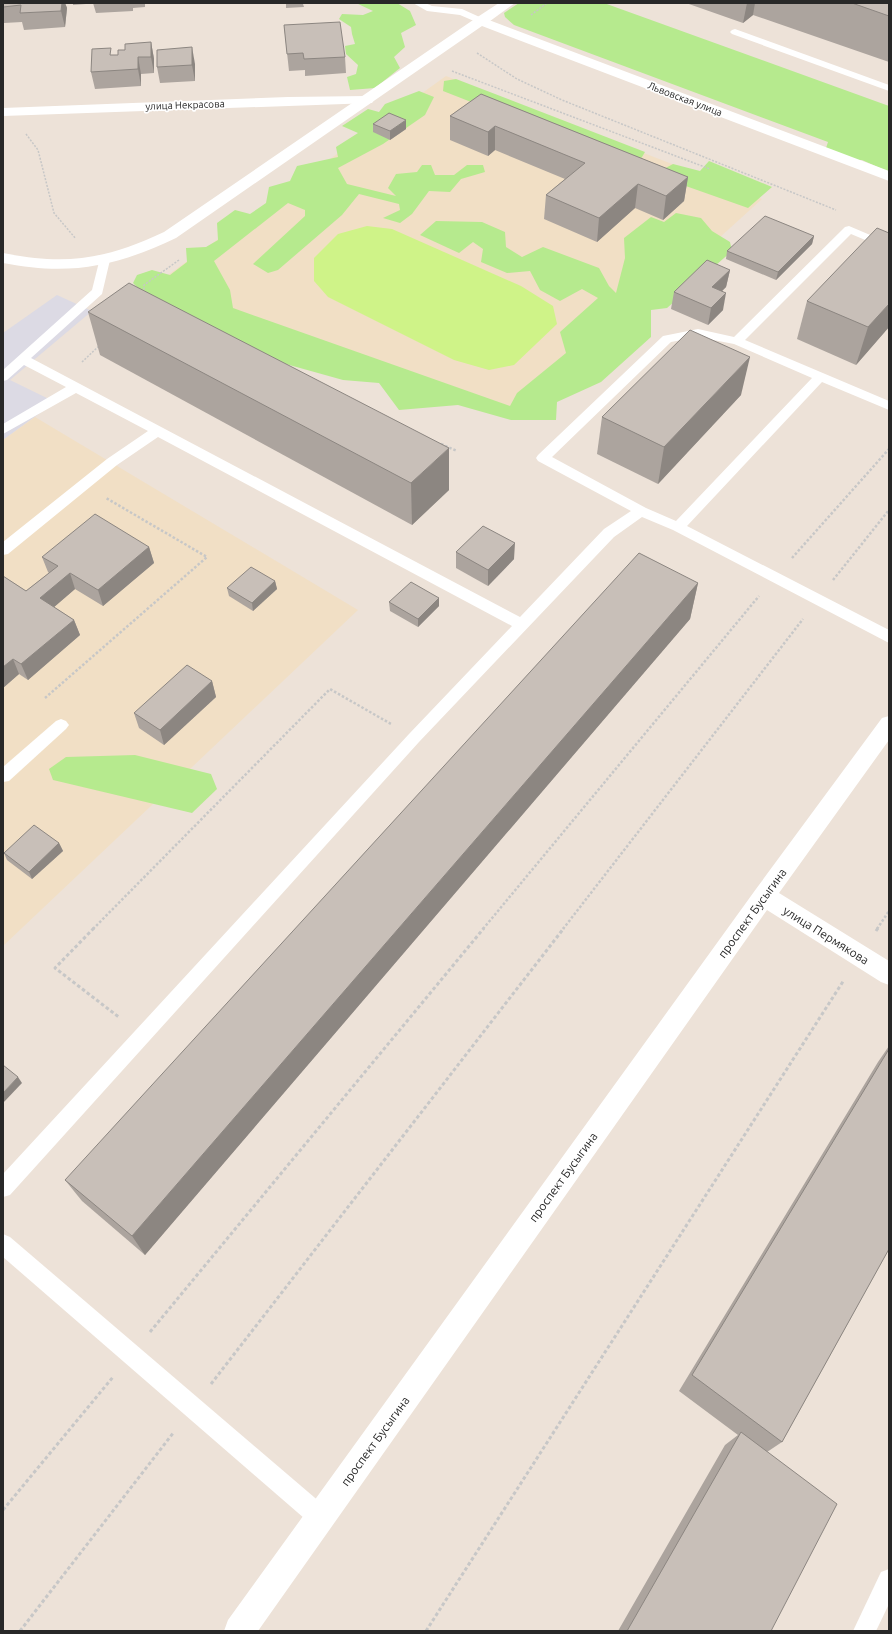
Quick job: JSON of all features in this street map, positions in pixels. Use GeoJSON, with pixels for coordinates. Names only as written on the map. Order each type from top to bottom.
{"type":"FeatureCollection","features":[{"type":"Feature","properties":{"kind":"street"},"geometry":{"type":"LineString","coordinates":[[3,258],[36,263],[67,264],[104,260],[142,248],[170,235],[508,3]]}},
{"type":"Feature","properties":{"kind":"street","name":"Львовская улица"},"geometry":{"type":"LineString","coordinates":[[481,21],[889,176]]}},
{"type":"Feature","properties":{"kind":"street","name":"улица Некрасова"},"geometry":{"type":"LineString","coordinates":[[3,112],[288,101],[367,100]]}},
{"type":"Feature","properties":{"kind":"street","name":"проспект Бусыгина"},"geometry":{"type":"LineString","coordinates":[[239,1631],[764,896],[889,724]]}},
{"type":"Feature","properties":{"kind":"street","name":"улица Пермякова"},"geometry":{"type":"LineString","coordinates":[[764,896],[889,974]]}},
{"type":"Feature","properties":{"kind":"lane"},"geometry":{"type":"LineString","coordinates":[[418,3],[430,9],[462,12],[481,21]]}},
{"type":"Feature","properties":{"kind":"lane"},"geometry":{"type":"LineString","coordinates":[[735,32],[889,88]]}},
{"type":"Feature","properties":{"kind":"lane"},"geometry":{"type":"LineString","coordinates":[[737,341],[849,229],[889,247]]}},
{"type":"Feature","properties":{"kind":"lane"},"geometry":{"type":"LineString","coordinates":[[3,377],[98,291],[104,260]]}},
{"type":"Feature","properties":{"kind":"lane"},"geometry":{"type":"LineString","coordinates":[[889,390],[884,404],[737,341],[698,333],[667,339],[543,458],[641,511],[678,527],[889,637]]}},
{"type":"Feature","properties":{"kind":"lane"},"geometry":{"type":"LineString","coordinates":[[23,359],[522,625]]}},
{"type":"Feature","properties":{"kind":"lane"},"geometry":{"type":"LineString","coordinates":[[678,527],[821,376]]}},
{"type":"Feature","properties":{"kind":"lane"},"geometry":{"type":"LineString","coordinates":[[3,430],[76,387]]}},
{"type":"Feature","properties":{"kind":"lane"},"geometry":{"type":"LineString","coordinates":[[3,550],[112,462],[157,431]]}},
{"type":"Feature","properties":{"kind":"lane"},"geometry":{"type":"LineString","coordinates":[[3,1188],[414,738],[609,533],[641,511]]}},
{"type":"Feature","properties":{"kind":"lane"},"geometry":{"type":"LineString","coordinates":[[3,776],[61,725]]}},
{"type":"Feature","properties":{"kind":"lane"},"geometry":{"type":"LineString","coordinates":[[3,1244],[320,1517]]}},
{"type":"Feature","properties":{"kind":"lane"},"geometry":{"type":"LineString","coordinates":[[864,1631],[889,1580]]}},
{"type":"Feature","properties":{"kind":"path"},"geometry":{"type":"LineString","coordinates":[[476,52],[547,3]]}},
{"type":"Feature","properties":{"kind":"path"},"geometry":{"type":"LineString","coordinates":[[448,69],[710,169]]}},
{"type":"Feature","properties":{"kind":"path"},"geometry":{"type":"LineString","coordinates":[[517,79],[562,100],[838,210]]}},
{"type":"Feature","properties":{"kind":"path"},"geometry":{"type":"LineString","coordinates":[[3,112],[19,126],[38,150],[54,213],[71,236],[104,260]]}},
{"type":"Feature","properties":{"kind":"path"},"geometry":{"type":"LineString","coordinates":[[144,297],[144,285],[182,258]]}},
{"type":"Feature","properties":{"kind":"path"},"geometry":{"type":"LineString","coordinates":[[62,380],[103,342]]}},
{"type":"Feature","properties":{"kind":"path"},"geometry":{"type":"LineString","coordinates":[[436,441],[457,452]]}},
{"type":"Feature","properties":{"kind":"path"},"geometry":{"type":"LineString","coordinates":[[3,1510],[774,578],[889,449]]}},
{"type":"Feature","properties":{"kind":"path"},"geometry":{"type":"LineString","coordinates":[[45,698],[207,557],[84,484]]}},
{"type":"Feature","properties":{"kind":"path"},"geometry":{"type":"LineString","coordinates":[[20,1631],[817,600],[889,510]]}},
{"type":"Feature","properties":{"kind":"path"},"geometry":{"type":"LineString","coordinates":[[142,1036],[55,968],[330,688],[414,738]]}},
{"type":"Feature","properties":{"kind":"path"},"geometry":{"type":"LineString","coordinates":[[426,1631],[889,911]]}},
{"type":"Feature","properties":{"kind":"shaded area"},"geometry":{"type":"Polygon","coordinates":[[[446,76],[762,199],[523,416],[151,287],[446,76]]]}},
{"type":"Feature","properties":{"kind":"shaded area"},"geometry":{"type":"Polygon","coordinates":[[[57,295],[92,311],[10,380],[55,402],[3,440],[3,333],[57,295]]]}},
{"type":"Feature","properties":{"kind":"shaded area"},"geometry":{"type":"Polygon","coordinates":[[[35,417],[358,610],[3,946],[3,440],[35,417]]]}},
{"type":"Feature","properties":{"kind":"green space"},"geometry":{"type":"Polygon","coordinates":[[[356,3],[397,3],[410,11],[416,25],[401,33],[405,47],[394,57],[400,68],[375,88],[350,90],[347,77],[356,74],[358,65],[346,54],[345,46],[355,44],[351,27],[339,19],[342,14],[363,15],[373,11],[356,3]]]}},
{"type":"Feature","properties":{"kind":"green space"},"geometry":{"type":"Polygon","coordinates":[[[519,3],[604,3],[889,106],[889,172],[862,160],[842,161],[826,148],[828,142],[514,25],[505,17],[504,13],[519,3]]]}},
{"type":"Feature","properties":{"kind":"green space"},"geometry":{"type":"Polygon","coordinates":[[[456,79],[645,152],[639,162],[593,150],[443,91],[444,81],[456,79]]]}},
{"type":"Feature","properties":{"kind":"green space"},"geometry":{"type":"Polygon","coordinates":[[[419,91],[434,97],[425,115],[383,144],[338,168],[347,184],[396,196],[388,188],[396,174],[417,172],[422,165],[431,165],[435,175],[454,175],[467,165],[483,165],[485,172],[461,179],[450,192],[429,191],[412,214],[400,223],[383,218],[400,210],[399,204],[359,194],[342,215],[278,270],[268,273],[253,264],[305,216],[305,210],[288,203],[214,261],[230,290],[233,308],[510,406],[517,393],[566,353],[560,332],[598,298],[582,289],[560,301],[540,290],[530,271],[507,273],[481,262],[483,249],[473,242],[459,253],[420,235],[436,221],[482,222],[505,232],[506,247],[522,257],[543,247],[599,268],[609,286],[616,293],[625,258],[624,238],[651,217],[664,222],[676,213],[701,218],[712,231],[730,242],[732,251],[667,308],[651,310],[651,337],[601,382],[557,402],[556,420],[511,420],[458,405],[399,410],[379,383],[343,380],[275,361],[140,290],[133,283],[137,275],[152,270],[170,275],[187,262],[186,248],[206,247],[218,240],[217,223],[235,210],[250,214],[266,203],[269,187],[290,181],[297,166],[338,157],[336,147],[358,133],[342,126],[368,109],[379,112],[385,104],[419,91]]]}},
{"type":"Feature","properties":{"kind":"green space"},"geometry":{"type":"Polygon","coordinates":[[[709,161],[772,187],[748,208],[666,179],[660,171],[673,164],[700,171],[709,161]]]}},
{"type":"Feature","properties":{"kind":"green space"},"geometry":{"type":"Polygon","coordinates":[[[367,226],[392,229],[521,286],[553,306],[557,324],[514,365],[489,370],[454,360],[328,297],[314,281],[314,258],[338,234],[367,226]]]}},
{"type":"Feature","properties":{"kind":"green space"},"geometry":{"type":"Polygon","coordinates":[[[135,755],[211,774],[217,789],[192,813],[53,780],[49,769],[66,757],[135,755]]]}},
{"type":"Feature","properties":{"kind":"building"},"geometry":{"type":"Polygon","coordinates":[[[3,3],[62,3],[61,11],[20,13],[21,5],[3,7],[3,3]]]}},
{"type":"Feature","properties":{"kind":"building"},"geometry":{"type":"Polygon","coordinates":[[[852,3],[889,3],[889,16],[852,3]]]}},
{"type":"Feature","properties":{"kind":"building"},"geometry":{"type":"Polygon","coordinates":[[[340,22],[345,57],[304,59],[303,53],[287,54],[284,25],[340,22]]]}},
{"type":"Feature","properties":{"kind":"building"},"geometry":{"type":"Polygon","coordinates":[[[151,42],[151,57],[138,57],[138,69],[91,72],[92,49],[111,48],[110,55],[118,55],[118,50],[125,50],[125,44],[151,42]]]}},
{"type":"Feature","properties":{"kind":"building"},"geometry":{"type":"Polygon","coordinates":[[[192,47],[192,65],[157,67],[157,50],[192,47]]]}},
{"type":"Feature","properties":{"kind":"building"},"geometry":{"type":"Polygon","coordinates":[[[481,94],[688,177],[666,196],[638,184],[599,218],[546,195],[585,163],[495,126],[488,132],[450,116],[481,94]]]}},
{"type":"Feature","properties":{"kind":"building"},"geometry":{"type":"Polygon","coordinates":[[[389,113],[406,120],[390,131],[373,124],[389,113]]]}},
{"type":"Feature","properties":{"kind":"building"},"geometry":{"type":"Polygon","coordinates":[[[765,216],[814,236],[778,272],[727,251],[765,216]]]}},
{"type":"Feature","properties":{"kind":"building"},"geometry":{"type":"Polygon","coordinates":[[[877,228],[889,233],[889,304],[868,327],[807,301],[877,228]]]}},
{"type":"Feature","properties":{"kind":"building"},"geometry":{"type":"Polygon","coordinates":[[[707,260],[730,270],[712,287],[726,293],[711,308],[674,292],[707,260]]]}},
{"type":"Feature","properties":{"kind":"building"},"geometry":{"type":"Polygon","coordinates":[[[129,283],[449,448],[411,483],[88,312],[129,283]]]}},
{"type":"Feature","properties":{"kind":"building"},"geometry":{"type":"Polygon","coordinates":[[[690,330],[750,357],[664,447],[602,417],[690,330]]]}},
{"type":"Feature","properties":{"kind":"building"},"geometry":{"type":"Polygon","coordinates":[[[95,514],[149,547],[98,590],[70,573],[40,598],[74,620],[21,664],[13,659],[3,667],[3,576],[26,591],[58,566],[42,557],[95,514]]]}},
{"type":"Feature","properties":{"kind":"building"},"geometry":{"type":"Polygon","coordinates":[[[483,526],[515,543],[488,570],[456,552],[483,526]]]}},
{"type":"Feature","properties":{"kind":"building"},"geometry":{"type":"Polygon","coordinates":[[[639,553],[698,583],[132,1236],[65,1180],[639,553]]]}},
{"type":"Feature","properties":{"kind":"building"},"geometry":{"type":"Polygon","coordinates":[[[251,567],[275,581],[252,603],[227,588],[251,567]]]}},
{"type":"Feature","properties":{"kind":"building"},"geometry":{"type":"Polygon","coordinates":[[[411,582],[439,598],[418,619],[389,602],[411,582]]]}},
{"type":"Feature","properties":{"kind":"building"},"geometry":{"type":"Polygon","coordinates":[[[187,665],[212,681],[160,730],[134,713],[187,665]]]}},
{"type":"Feature","properties":{"kind":"building"},"geometry":{"type":"Polygon","coordinates":[[[34,825],[59,843],[29,872],[4,853],[34,825]]]}},
{"type":"Feature","properties":{"kind":"building"},"geometry":{"type":"Polygon","coordinates":[[[889,1049],[889,1249],[782,1442],[692,1375],[889,1049]]]}},
{"type":"Feature","properties":{"kind":"building"},"geometry":{"type":"Polygon","coordinates":[[[3,1065],[18,1077],[3,1093],[3,1065]]]}},
{"type":"Feature","properties":{"kind":"building"},"geometry":{"type":"Polygon","coordinates":[[[741,1432],[837,1504],[771,1631],[627,1631],[741,1432]]]}}]}
